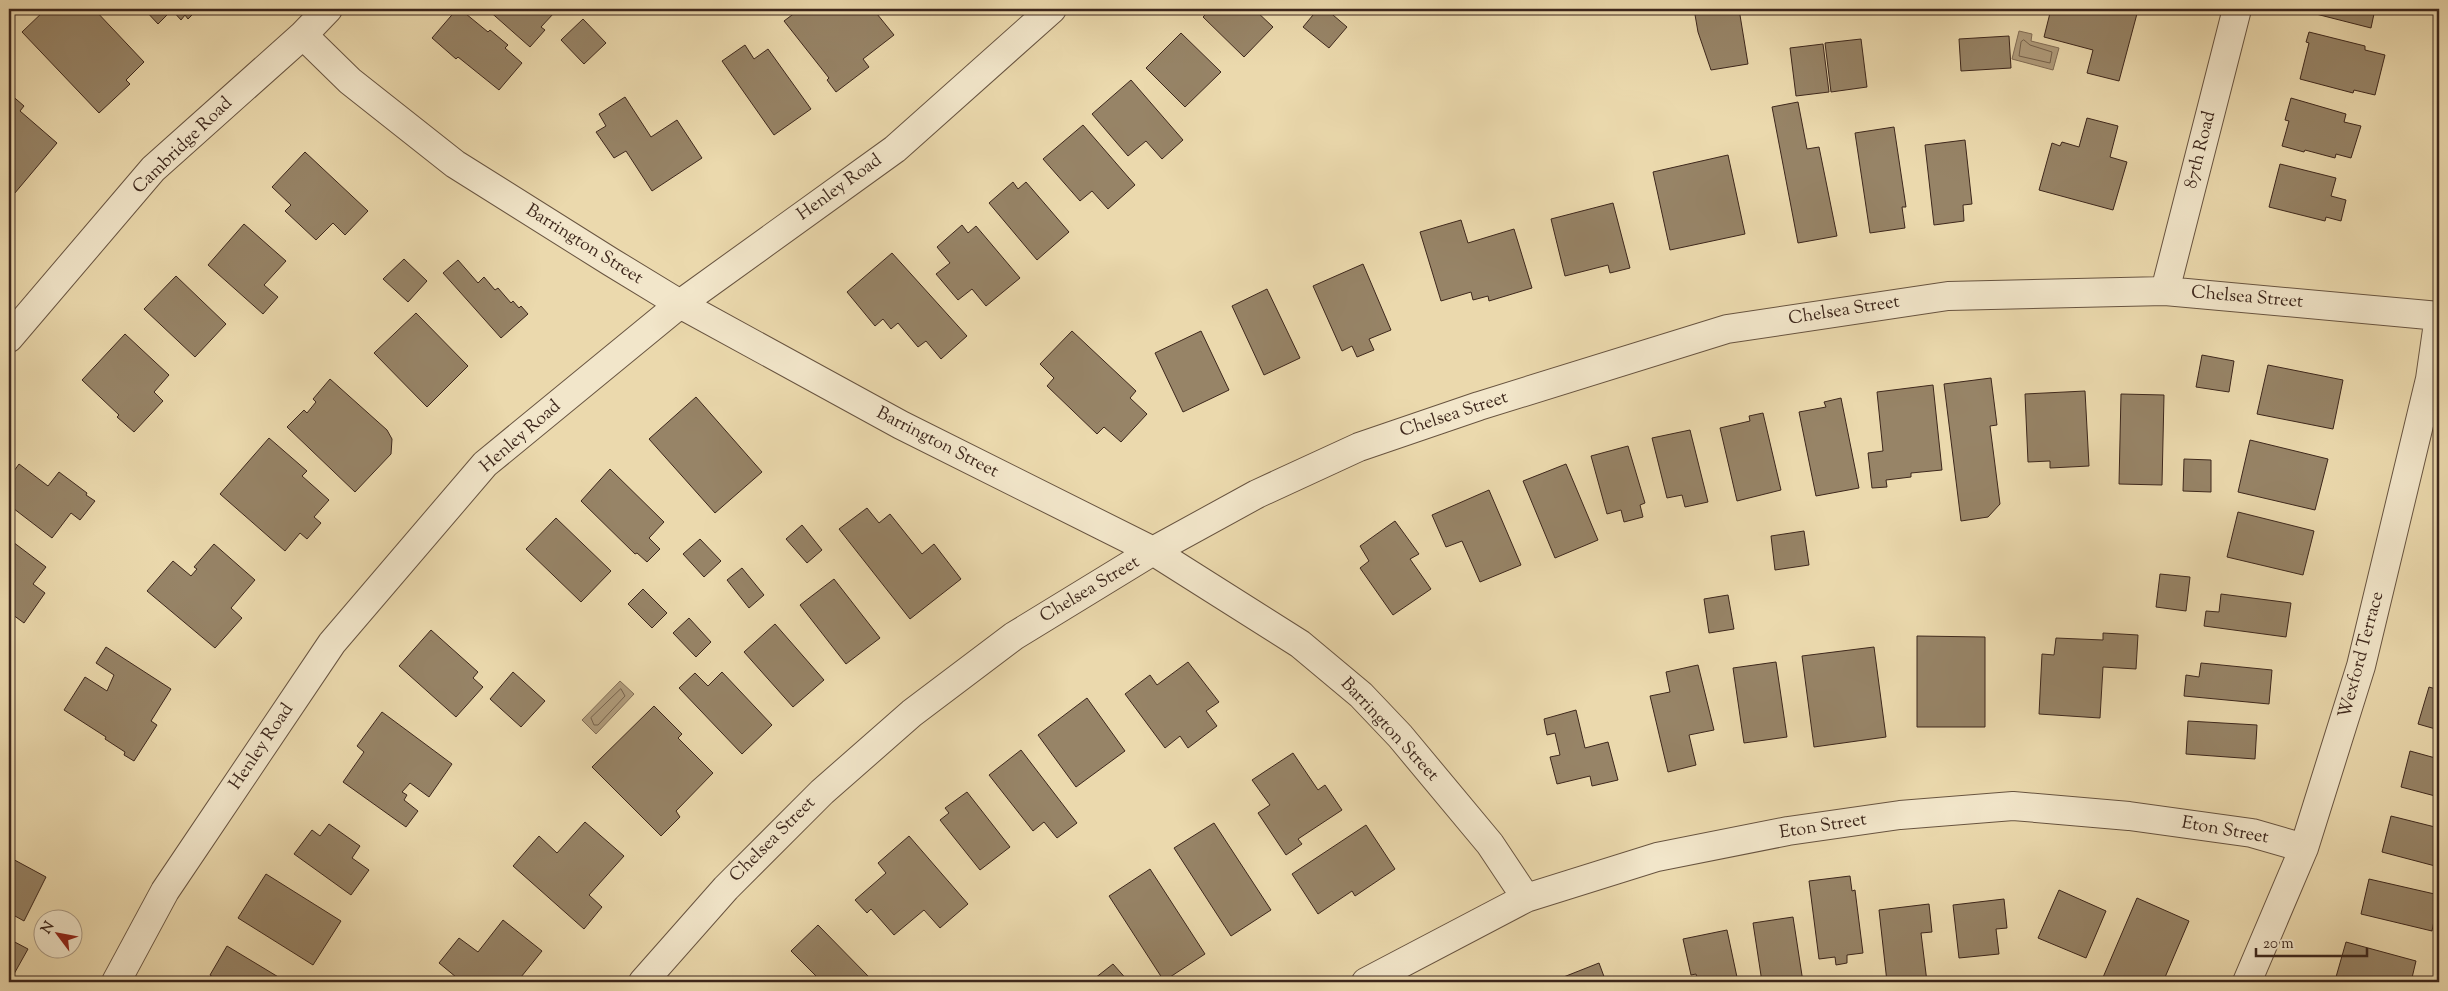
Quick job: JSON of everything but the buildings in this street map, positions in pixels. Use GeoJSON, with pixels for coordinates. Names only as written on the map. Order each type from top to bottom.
{"type":"FeatureCollection","features":[{"type":"Feature","properties":{"kind":"street","name":"Cambridge Road"},"geometry":{"type":"LineString","coordinates":[[9,338],[153,169],[303,35],[328,9]]}},
{"type":"Feature","properties":{"kind":"street","name":"Henley Road"},"geometry":{"type":"LineString","coordinates":[[116,982],[165,891],[332,643],[486,464],[680,304],[895,149],[1052,9]]}},
{"type":"Feature","properties":{"kind":"street","name":"87th Road"},"geometry":{"type":"LineString","coordinates":[[2165,290],[2237,9]]}},
{"type":"Feature","properties":{"kind":"street","name":"Barrington Street"},"geometry":{"type":"LineString","coordinates":[[303,35],[350,81],[455,164],[680,304],[901,426],[1153,551],[1300,644],[1361,695],[1400,736],[1490,844],[1526,898]]}},
{"type":"Feature","properties":{"kind":"street","name":"Chelsea Street"},"geometry":{"type":"LineString","coordinates":[[643,982],[726,888],[815,798],[912,713],[1014,636],[1153,551],[1257,494],[1359,447],[1479,406],[1727,329],[1948,296],[2165,290],[2439,316]]}},
{"type":"Feature","properties":{"kind":"street","name":"Wexford Terrace"},"geometry":{"type":"LineString","coordinates":[[2247,982],[2304,848],[2362,666],[2430,379],[2439,316]]}},
{"type":"Feature","properties":{"kind":"street","name":"Eton Street"},"geometry":{"type":"LineString","coordinates":[[1366,982],[1526,898],[1657,857],[1788,831],[1900,814],[2013,806],[2128,816],[2252,833],[2304,848]]}},
{"type":"Feature","properties":{"kind":"water"},"geometry":{"type":"Polygon","coordinates":[[[2019,31],[2032,34],[2031,41],[2059,48],[2053,70],[2012,59],[2019,31]]]}},
{"type":"Feature","properties":{"kind":"water"},"geometry":{"type":"Polygon","coordinates":[[[620,681],[634,694],[596,734],[582,720],[620,681]]]}}]}
